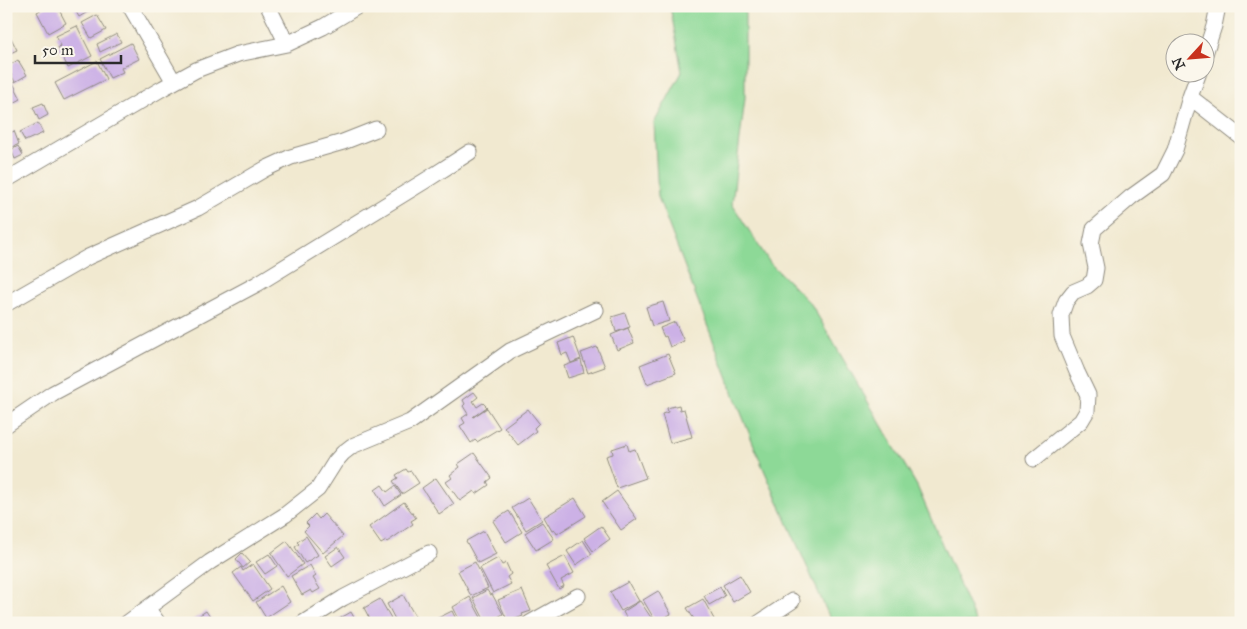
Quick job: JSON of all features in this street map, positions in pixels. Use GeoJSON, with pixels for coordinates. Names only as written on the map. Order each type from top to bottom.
{"type":"FeatureCollection","features":[{"type":"Feature","properties":{"kind":"street"},"geometry":{"type":"LineString","coordinates":[[130,6],[174,82]]}},
{"type":"Feature","properties":{"kind":"street"},"geometry":{"type":"LineString","coordinates":[[268,6],[287,44]]}},
{"type":"Feature","properties":{"kind":"street"},"geometry":{"type":"LineString","coordinates":[[6,180],[196,70],[238,54],[287,44],[323,28],[358,6]]}},
{"type":"Feature","properties":{"kind":"street"},"geometry":{"type":"LineString","coordinates":[[1212,32],[1218,6]]}},
{"type":"Feature","properties":{"kind":"street"},"geometry":{"type":"LineString","coordinates":[[1034,458],[1081,421],[1088,411],[1088,395],[1062,336],[1061,315],[1066,301],[1073,292],[1087,286],[1094,280],[1096,268],[1091,244],[1094,229],[1131,197],[1163,174],[1175,150],[1195,82]]}},
{"type":"Feature","properties":{"kind":"street"},"geometry":{"type":"LineString","coordinates":[[1190,97],[1241,137]]}},
{"type":"Feature","properties":{"kind":"street"},"geometry":{"type":"LineString","coordinates":[[6,304],[88,257],[198,208],[291,157],[343,142],[376,128]]}},
{"type":"Feature","properties":{"kind":"street"},"geometry":{"type":"LineString","coordinates":[[6,425],[53,392],[257,284],[470,152]]}},
{"type":"Feature","properties":{"kind":"street"},"geometry":{"type":"LineString","coordinates":[[128,623],[210,562],[284,515],[318,489],[335,462],[352,446],[410,422],[510,350],[596,310]]}},
{"type":"Feature","properties":{"kind":"street"},"geometry":{"type":"LineString","coordinates":[[303,623],[343,598],[429,553]]}},
{"type":"Feature","properties":{"kind":"street"},"geometry":{"type":"LineString","coordinates":[[530,623],[578,596]]}},
{"type":"Feature","properties":{"kind":"street"},"geometry":{"type":"LineString","coordinates":[[758,623],[792,601]]}},
{"type":"Feature","properties":{"kind":"street"},"geometry":{"type":"LineString","coordinates":[[147,608],[158,623]]}},
{"type":"Feature","properties":{"kind":"green space"},"geometry":{"type":"Polygon","coordinates":[[[670,6],[745,6],[745,98],[732,204],[770,263],[811,304],[917,486],[976,623],[832,623],[761,463],[658,197],[654,123],[682,72],[670,6]]]}},
{"type":"Feature","properties":{"kind":"building"},"geometry":{"type":"Polygon","coordinates":[[[47,6],[57,6],[66,23],[48,33],[37,12],[47,6]]]}},
{"type":"Feature","properties":{"kind":"building"},"geometry":{"type":"Polygon","coordinates":[[[73,6],[98,6],[79,17],[73,6]]]}},
{"type":"Feature","properties":{"kind":"building"},"geometry":{"type":"Polygon","coordinates":[[[97,15],[106,30],[91,38],[82,23],[97,15]]]}},
{"type":"Feature","properties":{"kind":"building"},"geometry":{"type":"Polygon","coordinates":[[[77,26],[92,56],[68,68],[58,47],[61,46],[56,36],[77,26]]]}},
{"type":"Feature","properties":{"kind":"building"},"geometry":{"type":"Polygon","coordinates":[[[117,34],[121,42],[100,52],[97,44],[117,34]]]}},
{"type":"Feature","properties":{"kind":"building"},"geometry":{"type":"Polygon","coordinates":[[[10,36],[17,50],[6,55],[6,38],[10,36]]]}},
{"type":"Feature","properties":{"kind":"building"},"geometry":{"type":"Polygon","coordinates":[[[131,43],[139,59],[121,68],[123,72],[110,78],[100,59],[131,43]]]}},
{"type":"Feature","properties":{"kind":"building"},"geometry":{"type":"Polygon","coordinates":[[[18,60],[27,75],[15,82],[7,67],[18,60]]]}},
{"type":"Feature","properties":{"kind":"building"},"geometry":{"type":"Polygon","coordinates":[[[97,61],[106,79],[64,100],[55,83],[97,61]]]}},
{"type":"Feature","properties":{"kind":"building"},"geometry":{"type":"Polygon","coordinates":[[[12,81],[21,99],[10,105],[6,98],[6,83],[12,81]]]}},
{"type":"Feature","properties":{"kind":"building"},"geometry":{"type":"Polygon","coordinates":[[[43,103],[48,115],[39,120],[33,107],[43,103]]]}},
{"type":"Feature","properties":{"kind":"building"},"geometry":{"type":"Polygon","coordinates":[[[38,123],[43,133],[25,141],[20,132],[38,123]]]}},
{"type":"Feature","properties":{"kind":"building"},"geometry":{"type":"Polygon","coordinates":[[[14,131],[19,144],[7,150],[6,135],[14,131]]]}},
{"type":"Feature","properties":{"kind":"building"},"geometry":{"type":"Polygon","coordinates":[[[18,146],[23,155],[15,159],[11,150],[18,146]]]}},
{"type":"Feature","properties":{"kind":"building"},"geometry":{"type":"Polygon","coordinates":[[[663,302],[669,321],[652,326],[646,307],[663,302]]]}},
{"type":"Feature","properties":{"kind":"building"},"geometry":{"type":"Polygon","coordinates":[[[625,313],[630,327],[616,332],[612,317],[625,313]]]}},
{"type":"Feature","properties":{"kind":"building"},"geometry":{"type":"Polygon","coordinates":[[[675,322],[684,341],[670,347],[666,336],[664,337],[660,328],[675,322]]]}},
{"type":"Feature","properties":{"kind":"building"},"geometry":{"type":"Polygon","coordinates":[[[628,328],[634,343],[617,350],[611,335],[628,328]]]}},
{"type":"Feature","properties":{"kind":"building"},"geometry":{"type":"Polygon","coordinates":[[[573,337],[581,359],[571,363],[567,353],[562,355],[558,343],[573,337]]]}},
{"type":"Feature","properties":{"kind":"building"},"geometry":{"type":"Polygon","coordinates":[[[597,347],[605,367],[588,373],[581,353],[597,347]]]}},
{"type":"Feature","properties":{"kind":"building"},"geometry":{"type":"Polygon","coordinates":[[[668,354],[676,373],[647,384],[640,365],[668,354]]]}},
{"type":"Feature","properties":{"kind":"building"},"geometry":{"type":"Polygon","coordinates":[[[581,360],[584,373],[568,378],[564,366],[581,360]]]}},
{"type":"Feature","properties":{"kind":"building"},"geometry":{"type":"Polygon","coordinates":[[[474,392],[478,397],[473,401],[477,407],[483,403],[487,407],[473,417],[487,408],[500,428],[477,442],[475,440],[471,443],[460,426],[465,423],[462,418],[468,414],[463,406],[465,404],[463,400],[474,392]]]}},
{"type":"Feature","properties":{"kind":"building"},"geometry":{"type":"Polygon","coordinates":[[[679,405],[680,410],[684,409],[692,437],[670,443],[662,414],[668,412],[667,408],[679,405]]]}},
{"type":"Feature","properties":{"kind":"building"},"geometry":{"type":"Polygon","coordinates":[[[528,409],[539,423],[534,428],[536,431],[518,445],[504,427],[528,409]]]}},
{"type":"Feature","properties":{"kind":"building"},"geometry":{"type":"Polygon","coordinates":[[[627,444],[629,451],[635,449],[646,478],[617,488],[606,456],[613,454],[612,449],[627,444]]]}},
{"type":"Feature","properties":{"kind":"building"},"geometry":{"type":"Polygon","coordinates":[[[474,453],[492,478],[487,482],[489,485],[476,494],[474,491],[460,501],[446,482],[452,478],[450,475],[460,467],[458,464],[474,453]]]}},
{"type":"Feature","properties":{"kind":"building"},"geometry":{"type":"Polygon","coordinates":[[[406,469],[408,472],[411,471],[419,483],[402,494],[393,481],[398,478],[396,475],[406,469]]]}},
{"type":"Feature","properties":{"kind":"building"},"geometry":{"type":"Polygon","coordinates":[[[436,478],[454,504],[439,514],[422,488],[436,478]]]}},
{"type":"Feature","properties":{"kind":"building"},"geometry":{"type":"Polygon","coordinates":[[[382,485],[387,492],[395,486],[401,495],[385,506],[375,490],[382,485]]]}},
{"type":"Feature","properties":{"kind":"building"},"geometry":{"type":"Polygon","coordinates":[[[617,491],[637,519],[621,530],[602,502],[617,491]]]}},
{"type":"Feature","properties":{"kind":"building"},"geometry":{"type":"Polygon","coordinates":[[[528,498],[542,520],[526,530],[512,508],[528,498]]]}},
{"type":"Feature","properties":{"kind":"building"},"geometry":{"type":"Polygon","coordinates":[[[575,498],[586,516],[557,534],[555,530],[552,531],[544,517],[575,498]]]}},
{"type":"Feature","properties":{"kind":"building"},"geometry":{"type":"Polygon","coordinates":[[[404,502],[416,518],[411,521],[413,524],[381,544],[369,527],[404,502]]]}},
{"type":"Feature","properties":{"kind":"building"},"geometry":{"type":"Polygon","coordinates":[[[509,511],[522,532],[506,542],[493,521],[509,511]]]}},
{"type":"Feature","properties":{"kind":"building"},"geometry":{"type":"Polygon","coordinates":[[[315,514],[319,519],[324,514],[343,536],[323,553],[304,531],[309,526],[306,523],[315,514]]]}},
{"type":"Feature","properties":{"kind":"building"},"geometry":{"type":"Polygon","coordinates":[[[542,522],[554,539],[536,550],[525,533],[542,522]]]}},
{"type":"Feature","properties":{"kind":"building"},"geometry":{"type":"Polygon","coordinates":[[[601,526],[610,539],[593,551],[584,538],[601,526]]]}},
{"type":"Feature","properties":{"kind":"building"},"geometry":{"type":"Polygon","coordinates":[[[484,531],[496,554],[478,563],[466,541],[484,531]]]}},
{"type":"Feature","properties":{"kind":"building"},"geometry":{"type":"Polygon","coordinates":[[[306,536],[318,555],[305,563],[295,547],[299,544],[297,542],[306,536]]]}},
{"type":"Feature","properties":{"kind":"building"},"geometry":{"type":"Polygon","coordinates":[[[583,540],[592,554],[576,565],[567,551],[583,540]]]}},
{"type":"Feature","properties":{"kind":"building"},"geometry":{"type":"Polygon","coordinates":[[[287,541],[303,564],[287,576],[271,553],[287,541]]]}},
{"type":"Feature","properties":{"kind":"building"},"geometry":{"type":"Polygon","coordinates":[[[338,547],[345,557],[332,566],[325,556],[338,547]]]}},
{"type":"Feature","properties":{"kind":"building"},"geometry":{"type":"Polygon","coordinates":[[[242,553],[250,562],[243,568],[236,559],[242,553]]]}},
{"type":"Feature","properties":{"kind":"building"},"geometry":{"type":"Polygon","coordinates":[[[269,554],[277,566],[265,574],[256,562],[269,554]]]}},
{"type":"Feature","properties":{"kind":"building"},"geometry":{"type":"Polygon","coordinates":[[[565,556],[574,573],[561,580],[564,586],[559,589],[546,566],[565,556]]]}},
{"type":"Feature","properties":{"kind":"building"},"geometry":{"type":"Polygon","coordinates":[[[498,558],[502,565],[506,563],[511,574],[507,577],[511,584],[493,593],[480,568],[498,558]]]}},
{"type":"Feature","properties":{"kind":"building"},"geometry":{"type":"Polygon","coordinates":[[[475,562],[488,588],[471,596],[458,571],[475,562]]]}},
{"type":"Feature","properties":{"kind":"building"},"geometry":{"type":"Polygon","coordinates":[[[253,564],[270,589],[253,601],[233,573],[241,567],[243,571],[253,564]]]}},
{"type":"Feature","properties":{"kind":"building"},"geometry":{"type":"Polygon","coordinates":[[[310,565],[316,576],[313,578],[320,589],[313,593],[311,590],[302,595],[291,576],[310,565]]]}},
{"type":"Feature","properties":{"kind":"building"},"geometry":{"type":"Polygon","coordinates":[[[740,575],[750,592],[733,602],[723,585],[740,575]]]}},
{"type":"Feature","properties":{"kind":"building"},"geometry":{"type":"Polygon","coordinates":[[[628,582],[639,601],[621,611],[610,592],[628,582]]]}},
{"type":"Feature","properties":{"kind":"building"},"geometry":{"type":"Polygon","coordinates":[[[281,586],[290,602],[266,618],[256,602],[281,586]]]}},
{"type":"Feature","properties":{"kind":"building"},"geometry":{"type":"Polygon","coordinates":[[[720,587],[725,596],[709,605],[704,596],[720,587]]]}},
{"type":"Feature","properties":{"kind":"building"},"geometry":{"type":"Polygon","coordinates":[[[487,590],[490,595],[492,594],[503,614],[486,623],[473,598],[487,590]]]}},
{"type":"Feature","properties":{"kind":"building"},"geometry":{"type":"Polygon","coordinates":[[[522,590],[531,611],[508,622],[498,600],[522,590]]]}},
{"type":"Feature","properties":{"kind":"building"},"geometry":{"type":"Polygon","coordinates":[[[658,591],[671,614],[656,622],[643,600],[658,591]]]}},
{"type":"Feature","properties":{"kind":"building"},"geometry":{"type":"Polygon","coordinates":[[[403,595],[419,623],[397,623],[387,604],[403,595]]]}},
{"type":"Feature","properties":{"kind":"building"},"geometry":{"type":"Polygon","coordinates":[[[470,597],[484,623],[461,623],[453,607],[470,597]]]}},
{"type":"Feature","properties":{"kind":"building"},"geometry":{"type":"Polygon","coordinates":[[[380,599],[391,618],[382,623],[372,623],[364,608],[380,599]]]}},
{"type":"Feature","properties":{"kind":"building"},"geometry":{"type":"Polygon","coordinates":[[[703,599],[715,621],[712,623],[692,623],[691,621],[694,619],[687,608],[703,599]]]}},
{"type":"Feature","properties":{"kind":"building"},"geometry":{"type":"Polygon","coordinates":[[[640,601],[654,622],[629,623],[623,612],[640,601]]]}},
{"type":"Feature","properties":{"kind":"building"},"geometry":{"type":"Polygon","coordinates":[[[206,611],[214,623],[188,623],[206,611]]]}},
{"type":"Feature","properties":{"kind":"building"},"geometry":{"type":"Polygon","coordinates":[[[452,611],[458,623],[433,623],[432,621],[452,611]]]}},
{"type":"Feature","properties":{"kind":"building"},"geometry":{"type":"Polygon","coordinates":[[[351,612],[357,623],[332,623],[351,612]]]}}]}
